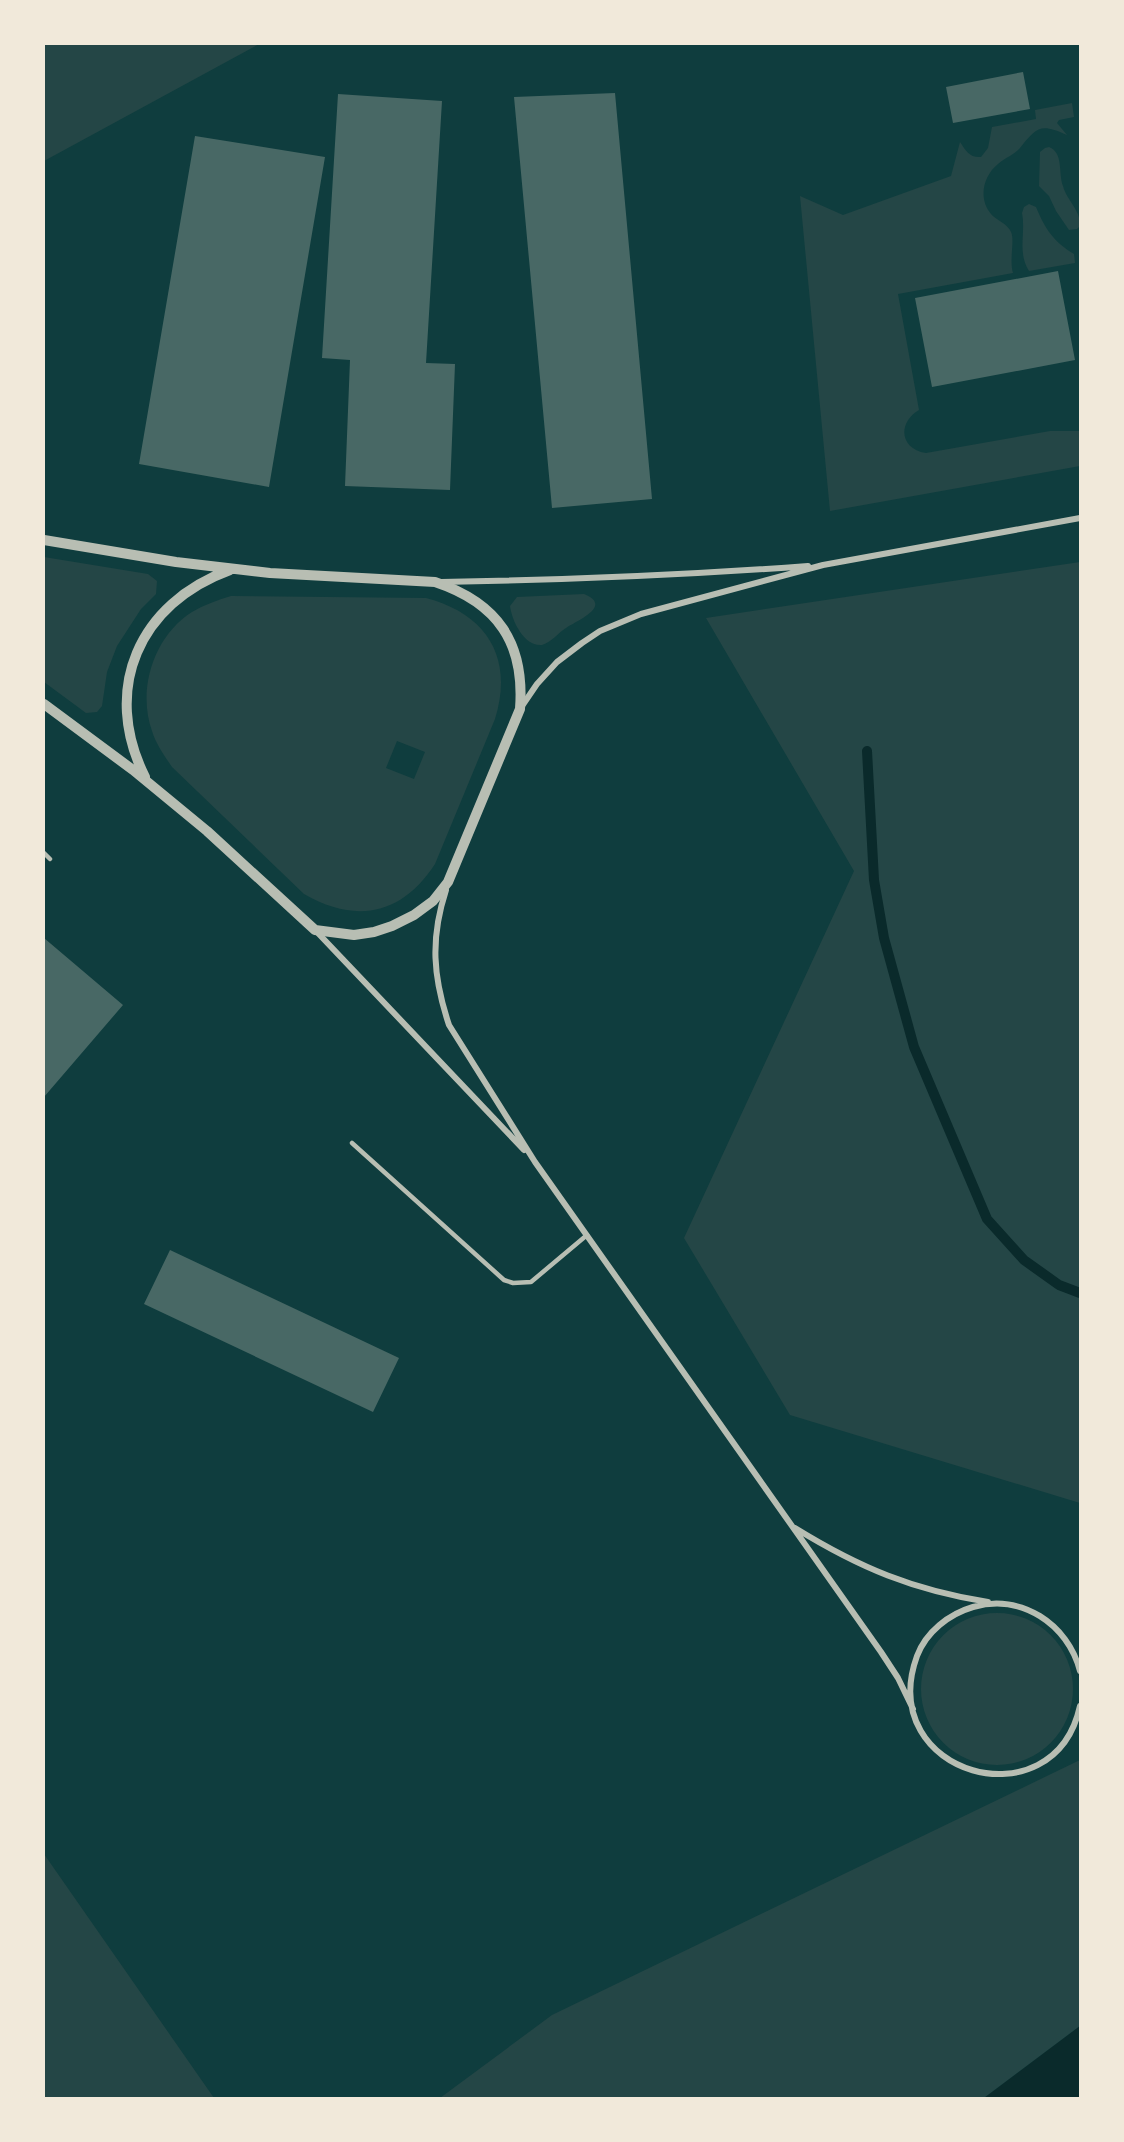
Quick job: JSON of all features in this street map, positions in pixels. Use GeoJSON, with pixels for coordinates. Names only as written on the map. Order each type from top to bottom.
{"type":"FeatureCollection","features":[{"type":"Feature","properties":{"kind":"street"},"geometry":{"type":"LineString","coordinates":[[1080,518],[824,564],[641,614],[600,631],[582,643],[557,662],[537,684],[520,709],[448,882],[436,927],[434,950],[435,976],[449,1025],[535,1162],[881,1652],[898,1678],[920,1728],[931,1745],[946,1759],[982,1774],[1002,1775],[1022,1771],[1040,1764],[1056,1751],[1069,1736],[1078,1718],[1080,1706]]}},
{"type":"Feature","properties":{"kind":"street"},"geometry":{"type":"LineString","coordinates":[[44,540],[164,560],[270,573],[435,582],[710,573],[824,564]]}},
{"type":"Feature","properties":{"kind":"street"},"geometry":{"type":"LineString","coordinates":[[147,782],[130,741],[127,718],[126,696],[137,652],[149,629],[186,591],[200,582],[233,569]]}},
{"type":"Feature","properties":{"kind":"street"},"geometry":{"type":"LineString","coordinates":[[435,582],[456,589],[476,600],[493,616],[506,634],[515,652],[520,671],[520,709]]}},
{"type":"Feature","properties":{"kind":"street"},"geometry":{"type":"LineString","coordinates":[[44,704],[147,782],[239,859],[315,930],[535,1162]]}},
{"type":"Feature","properties":{"kind":"street"},"geometry":{"type":"LineString","coordinates":[[315,930],[354,935],[392,926],[414,915],[433,901],[448,882]]}},
{"type":"Feature","properties":{"kind":"street"},"geometry":{"type":"LineString","coordinates":[[791,1526],[830,1550],[881,1574],[956,1597],[1021,1607],[1039,1614],[1055,1626],[1068,1642],[1077,1659],[1080,1671]]}},
{"type":"Feature","properties":{"kind":"street"},"geometry":{"type":"LineString","coordinates":[[913,1709],[910,1689],[912,1670],[919,1651],[930,1634],[944,1620],[962,1610],[1001,1603]]}},
{"type":"Feature","properties":{"kind":"lane"},"geometry":{"type":"LineString","coordinates":[[44,853],[50,858]]}},
{"type":"Feature","properties":{"kind":"lane"},"geometry":{"type":"LineString","coordinates":[[352,1143],[504,1280],[513,1283],[531,1282],[587,1235]]}},
{"type":"Feature","properties":{"kind":"shaded area"},"geometry":{"type":"Polygon","coordinates":[[[44,44],[259,44],[44,161],[44,44]]]}},
{"type":"Feature","properties":{"kind":"shaded area"},"geometry":{"type":"Polygon","coordinates":[[[1072,103],[1074,117],[1059,120],[1057,123],[1067,135],[1045,128],[1035,131],[1018,150],[993,169],[986,181],[984,202],[993,216],[1011,232],[1013,273],[898,294],[919,410],[912,415],[905,428],[904,435],[911,446],[917,451],[926,453],[1050,431],[1080,431],[1080,466],[830,511],[800,196],[843,215],[951,176],[960,142],[971,155],[981,157],[988,148],[992,127],[1036,119],[1035,110],[1072,103]]]}},
{"type":"Feature","properties":{"kind":"shaded area"},"geometry":{"type":"Polygon","coordinates":[[[1049,147],[1057,154],[1063,186],[1080,220],[1080,226],[1077,229],[1069,230],[1049,196],[1039,186],[1040,152],[1049,147]]]}},
{"type":"Feature","properties":{"kind":"shaded area"},"geometry":{"type":"Polygon","coordinates":[[[1029,204],[1036,207],[1056,240],[1074,254],[1075,263],[1029,271],[1023,257],[1022,213],[1024,207],[1029,204]]]}},
{"type":"Feature","properties":{"kind":"shaded area"},"geometry":{"type":"Polygon","coordinates":[[[44,557],[148,574],[157,581],[156,594],[141,609],[117,646],[107,672],[102,706],[97,712],[86,713],[44,682],[44,557]]]}},
{"type":"Feature","properties":{"kind":"shaded area"},"geometry":{"type":"Polygon","coordinates":[[[1080,562],[1080,1503],[790,1415],[684,1238],[854,871],[706,618],[1080,562]]]}},
{"type":"Feature","properties":{"kind":"shaded area"},"geometry":{"type":"Polygon","coordinates":[[[584,594],[595,603],[590,613],[542,645],[536,645],[525,638],[511,612],[510,606],[517,597],[584,594]]]}},
{"type":"Feature","properties":{"kind":"shaded area"},"geometry":{"type":"Polygon","coordinates":[[[231,596],[426,598],[447,605],[465,615],[480,627],[490,642],[498,658],[501,677],[500,697],[495,719],[435,864],[422,881],[393,904],[360,911],[342,909],[304,894],[172,767],[158,745],[148,715],[147,698],[148,681],[159,649],[179,622],[192,612],[231,596]],[[397,741],[386,768],[414,779],[425,752],[397,741]]]}},
{"type":"Feature","properties":{"kind":"shaded area"},"geometry":{"type":"Polygon","coordinates":[[[997,1613],[1026,1619],[1051,1635],[1067,1660],[1073,1689],[1067,1718],[1051,1743],[1026,1759],[997,1765],[968,1759],[943,1743],[927,1718],[921,1689],[927,1660],[943,1635],[968,1619],[997,1613]]]}},
{"type":"Feature","properties":{"kind":"shaded area"},"geometry":{"type":"Polygon","coordinates":[[[1080,1760],[1080,2026],[984,2098],[440,2098],[552,2015],[1080,1760]]]}},
{"type":"Feature","properties":{"kind":"shaded area"},"geometry":{"type":"Polygon","coordinates":[[[44,1854],[214,2098],[44,2098],[44,1854]]]}},
{"type":"Feature","properties":{"kind":"shaded area"},"geometry":{"type":"Polygon","coordinates":[[[1080,2026],[1080,2098],[984,2098],[1080,2026]]]}},
{"type":"Feature","properties":{"kind":"building"},"geometry":{"type":"Polygon","coordinates":[[[1023,72],[1030,109],[953,123],[946,87],[1023,72]]]}},
{"type":"Feature","properties":{"kind":"building"},"geometry":{"type":"Polygon","coordinates":[[[615,93],[652,499],[552,508],[514,97],[615,93]]]}},
{"type":"Feature","properties":{"kind":"building"},"geometry":{"type":"Polygon","coordinates":[[[338,94],[442,101],[426,363],[455,364],[450,490],[345,486],[350,360],[322,358],[338,94]]]}},
{"type":"Feature","properties":{"kind":"building"},"geometry":{"type":"Polygon","coordinates":[[[195,136],[325,157],[269,487],[139,464],[195,136]]]}},
{"type":"Feature","properties":{"kind":"building"},"geometry":{"type":"Polygon","coordinates":[[[1058,271],[1075,360],[932,387],[915,298],[1058,271]]]}},
{"type":"Feature","properties":{"kind":"building"},"geometry":{"type":"Polygon","coordinates":[[[44,938],[123,1005],[44,1097],[44,938]]]}},
{"type":"Feature","properties":{"kind":"building"},"geometry":{"type":"Polygon","coordinates":[[[170,1250],[399,1358],[373,1412],[144,1304],[170,1250]]]}},
{"type":"Feature","properties":{"kind":"waterway"},"geometry":{"type":"LineString","coordinates":[[867,751],[874,880],[884,938],[914,1047],[987,1219],[1024,1260],[1059,1285],[1080,1293]]}}]}
